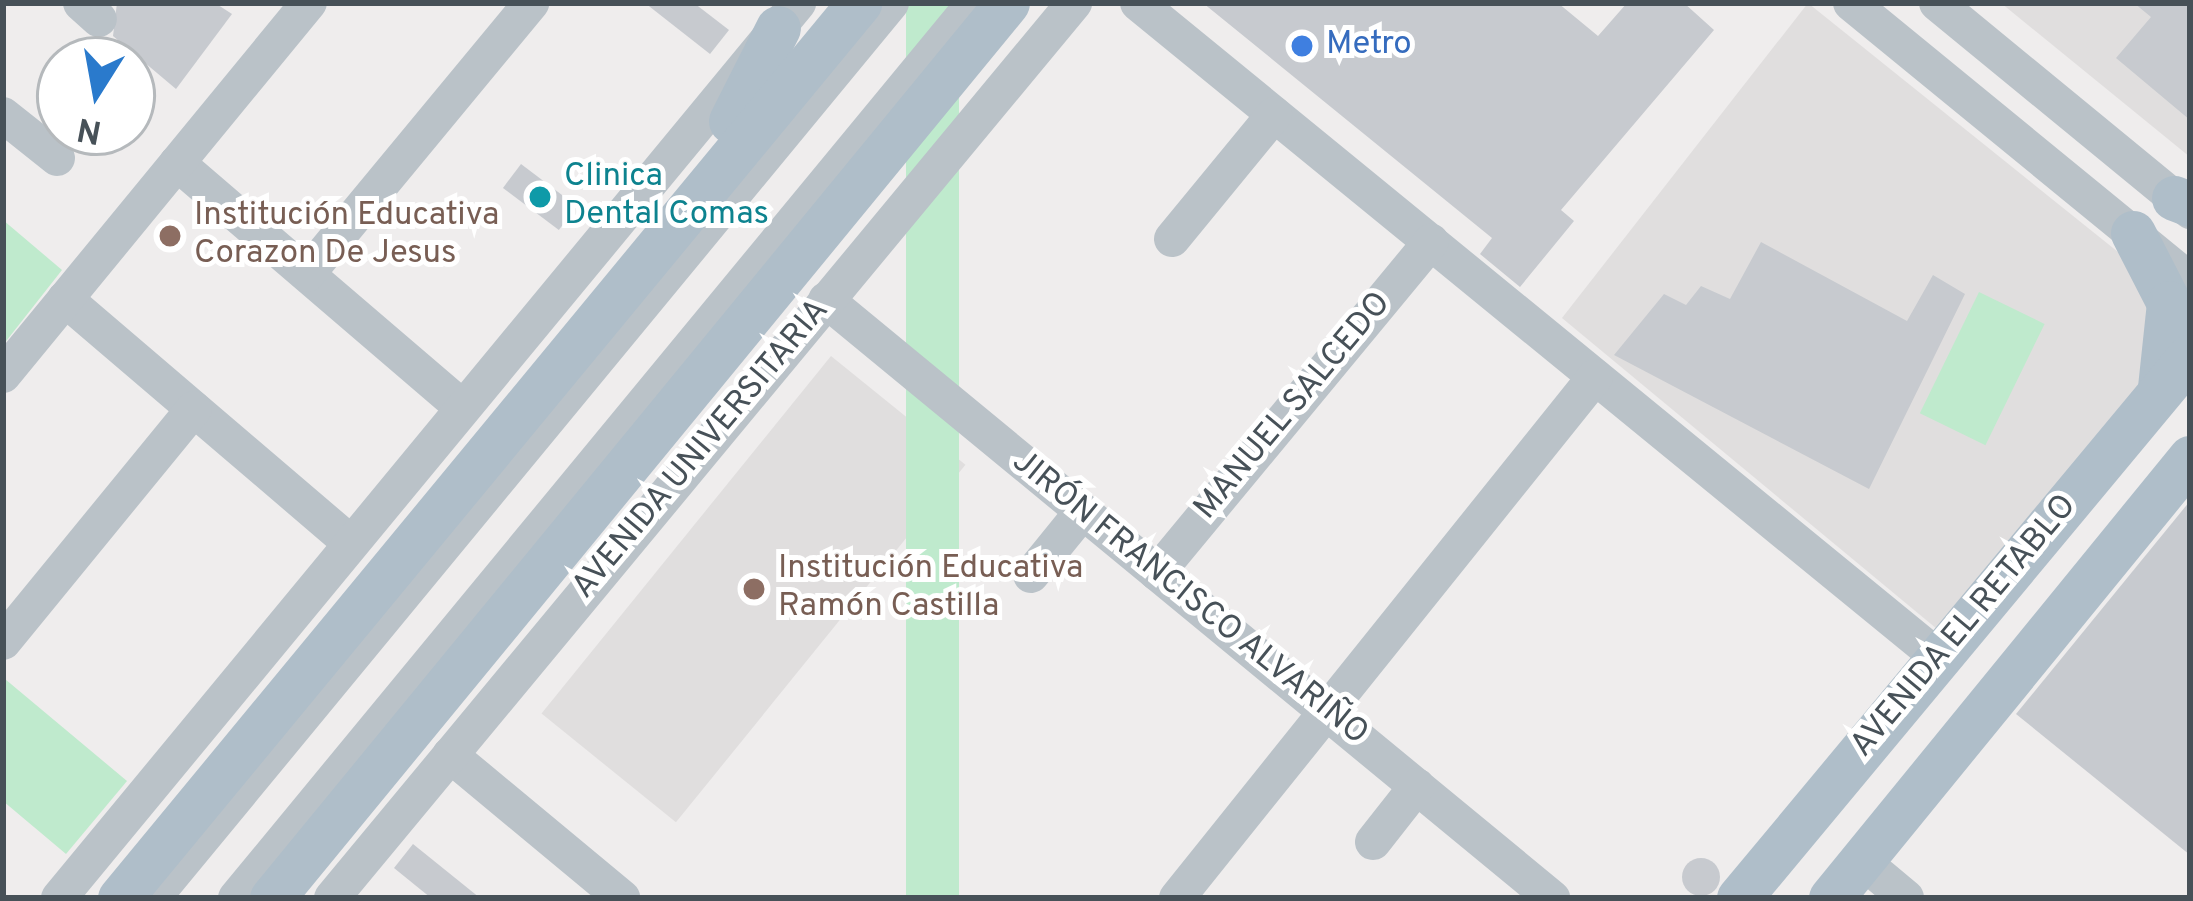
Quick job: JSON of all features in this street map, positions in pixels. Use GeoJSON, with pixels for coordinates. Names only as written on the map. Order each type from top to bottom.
{"type":"FeatureCollection","features":[{"type":"Feature","properties":{"kind":"main road"},"geometry":{"type":"LineString","coordinates":[[120,898],[860,3]]}},
{"type":"Feature","properties":{"kind":"main road","name":"AVENIDA UNIVERSITARIA"},"geometry":{"type":"LineString","coordinates":[[272,898],[1007,3]]}},
{"type":"Feature","properties":{"kind":"main road"},"geometry":{"type":"LineString","coordinates":[[662,243],[763,72],[788,16]]}},
{"type":"Feature","properties":{"kind":"main road"},"geometry":{"type":"LineString","coordinates":[[2133,233],[2169,303],[2168,361],[2154,398]]}},
{"type":"Feature","properties":{"kind":"main road","name":"AVENIDA EL RETABLO"},"geometry":{"type":"LineString","coordinates":[[1739,898],[2190,356]]}},
{"type":"Feature","properties":{"kind":"main road","name":"AVENIDA EL RETABLO"},"geometry":{"type":"LineString","coordinates":[[1831,898],[2190,458]]}},
{"type":"Feature","properties":{"kind":"street"},"geometry":{"type":"LineString","coordinates":[[3,374],[309,3]]}},
{"type":"Feature","properties":{"kind":"street"},"geometry":{"type":"LineString","coordinates":[[307,274],[531,3]]}},
{"type":"Feature","properties":{"kind":"street"},"geometry":{"type":"LineString","coordinates":[[153,898],[891,3]]}},
{"type":"Feature","properties":{"kind":"street"},"geometry":{"type":"LineString","coordinates":[[236,898],[974,3]]}},
{"type":"Feature","properties":{"kind":"street","name":"AVENIDA UNIVERSITARIA"},"geometry":{"type":"LineString","coordinates":[[332,898],[1074,3]]}},
{"type":"Feature","properties":{"kind":"street"},"geometry":{"type":"LineString","coordinates":[[1138,3],[1940,658]]}},
{"type":"Feature","properties":{"kind":"street"},"geometry":{"type":"LineString","coordinates":[[1851,3],[2190,280]]}},
{"type":"Feature","properties":{"kind":"street"},"geometry":{"type":"LineString","coordinates":[[1937,3],[2185,204]]}},
{"type":"Feature","properties":{"kind":"street"},"geometry":{"type":"LineString","coordinates":[[59,898],[788,16]]}},
{"type":"Feature","properties":{"kind":"street"},"geometry":{"type":"LineString","coordinates":[[1172,239],[1274,115]]}},
{"type":"Feature","properties":{"kind":"street"},"geometry":{"type":"LineString","coordinates":[[3,116],[57,158]]}},
{"type":"Feature","properties":{"kind":"street"},"geometry":{"type":"LineString","coordinates":[[177,164],[462,407]]}},
{"type":"Feature","properties":{"kind":"street","name":"MANUEL SALCEDO"},"geometry":{"type":"LineString","coordinates":[[1157,573],[1430,242]]}},
{"type":"Feature","properties":{"kind":"street"},"geometry":{"type":"LineString","coordinates":[[65,299],[351,543]]}},
{"type":"Feature","properties":{"kind":"street","name":"JIRÓN FRANCISCO ALVARIÑO"},"geometry":{"type":"LineString","coordinates":[[826,300],[1552,898]]}},
{"type":"Feature","properties":{"kind":"street"},"geometry":{"type":"LineString","coordinates":[[1177,898],[1329,714],[1594,376]]}},
{"type":"Feature","properties":{"kind":"street"},"geometry":{"type":"LineString","coordinates":[[3,641],[194,409]]}},
{"type":"Feature","properties":{"kind":"street"},"geometry":{"type":"LineString","coordinates":[[1031,574],[1083,511]]}},
{"type":"Feature","properties":{"kind":"street"},"geometry":{"type":"LineString","coordinates":[[450,755],[622,898]]}},
{"type":"Feature","properties":{"kind":"street"},"geometry":{"type":"LineString","coordinates":[[1372,842],[1417,786]]}},
{"type":"Feature","properties":{"kind":"shaded area"},"geometry":{"type":"Polygon","coordinates":[[[1808,3],[2138,268],[2160,325],[2138,389],[1937,629],[1562,318],[1808,3]]]}},
{"type":"Feature","properties":{"kind":"shaded area"},"geometry":{"type":"Polygon","coordinates":[[[2001,3],[2190,3],[2190,157],[2001,3]]]}},
{"type":"Feature","properties":{"kind":"shaded area","name":"Institución Educativa Ramón Castilla"},"geometry":{"type":"Polygon","coordinates":[[[831,356],[965,465],[676,822],[542,713],[831,356]]]}},
{"type":"Feature","properties":{"kind":"green space"},"geometry":{"type":"Polygon","coordinates":[[[906,3],[959,3],[959,898],[906,898],[906,3]]]}},
{"type":"Feature","properties":{"kind":"green space"},"geometry":{"type":"Polygon","coordinates":[[[3,220],[62,270],[3,345],[3,220]]]}},
{"type":"Feature","properties":{"kind":"green space"},"geometry":{"type":"Polygon","coordinates":[[[1979,292],[2045,324],[1985,445],[1920,413],[1979,292]]]}},
{"type":"Feature","properties":{"kind":"green space"},"geometry":{"type":"Polygon","coordinates":[[[5,679],[127,781],[66,854],[3,801],[5,679]]]}},
{"type":"Feature","properties":{"kind":"building"},"geometry":{"type":"Polygon","coordinates":[[[117,3],[215,3],[232,14],[176,89],[156,72],[156,36],[113,36],[117,3]]]}},
{"type":"Feature","properties":{"kind":"building"},"geometry":{"type":"Polygon","coordinates":[[[645,3],[694,3],[729,30],[710,54],[645,3]]]}},
{"type":"Feature","properties":{"kind":"building"},"geometry":{"type":"Polygon","coordinates":[[[1203,3],[1558,3],[1598,36],[1627,3],[1684,3],[1714,30],[1561,210],[1574,221],[1520,287],[1480,254],[1492,238],[1203,3]]]}},
{"type":"Feature","properties":{"kind":"building"},"geometry":{"type":"Polygon","coordinates":[[[2134,3],[2190,3],[2190,120],[2116,58],[2151,17],[2134,3]]]}},
{"type":"Feature","properties":{"kind":"building","name":"Clinica Dental Comas"},"geometry":{"type":"Polygon","coordinates":[[[521,164],[577,206],[559,230],[503,188],[521,164]]]}},
{"type":"Feature","properties":{"kind":"building"},"geometry":{"type":"Polygon","coordinates":[[[1761,242],[1907,321],[1933,275],[1965,294],[1869,489],[1614,355],[1664,294],[1686,305],[1701,286],[1730,299],[1761,242]]]}},
{"type":"Feature","properties":{"kind":"building"},"geometry":{"type":"Polygon","coordinates":[[[2190,501],[2190,855],[2016,714],[2190,501]]]}},
{"type":"Feature","properties":{"kind":"building"},"geometry":{"type":"Polygon","coordinates":[[[413,844],[480,898],[431,898],[394,868],[413,844]]]}},
{"type":"Feature","properties":{"kind":"building"},"geometry":{"type":"Polygon","coordinates":[[[1701,858],[1714,864],[1720,877],[1714,890],[1701,896],[1688,890],[1682,877],[1688,864],[1701,858]]]}},
{"type":"Feature","properties":{"kind":"place","name":"Metro"},"geometry":{"type":"Point","coordinates":[1302,46]}},
{"type":"Feature","properties":{"kind":"place","name":"Clinica Dental Comas"},"geometry":{"type":"Point","coordinates":[540,197]}},
{"type":"Feature","properties":{"kind":"place","name":"Institución Educativa Corazon De Jesus"},"geometry":{"type":"Point","coordinates":[170,236]}},
{"type":"Feature","properties":{"kind":"place","name":"Institución Educativa Ramón Castilla"},"geometry":{"type":"Point","coordinates":[754,589]}}]}
